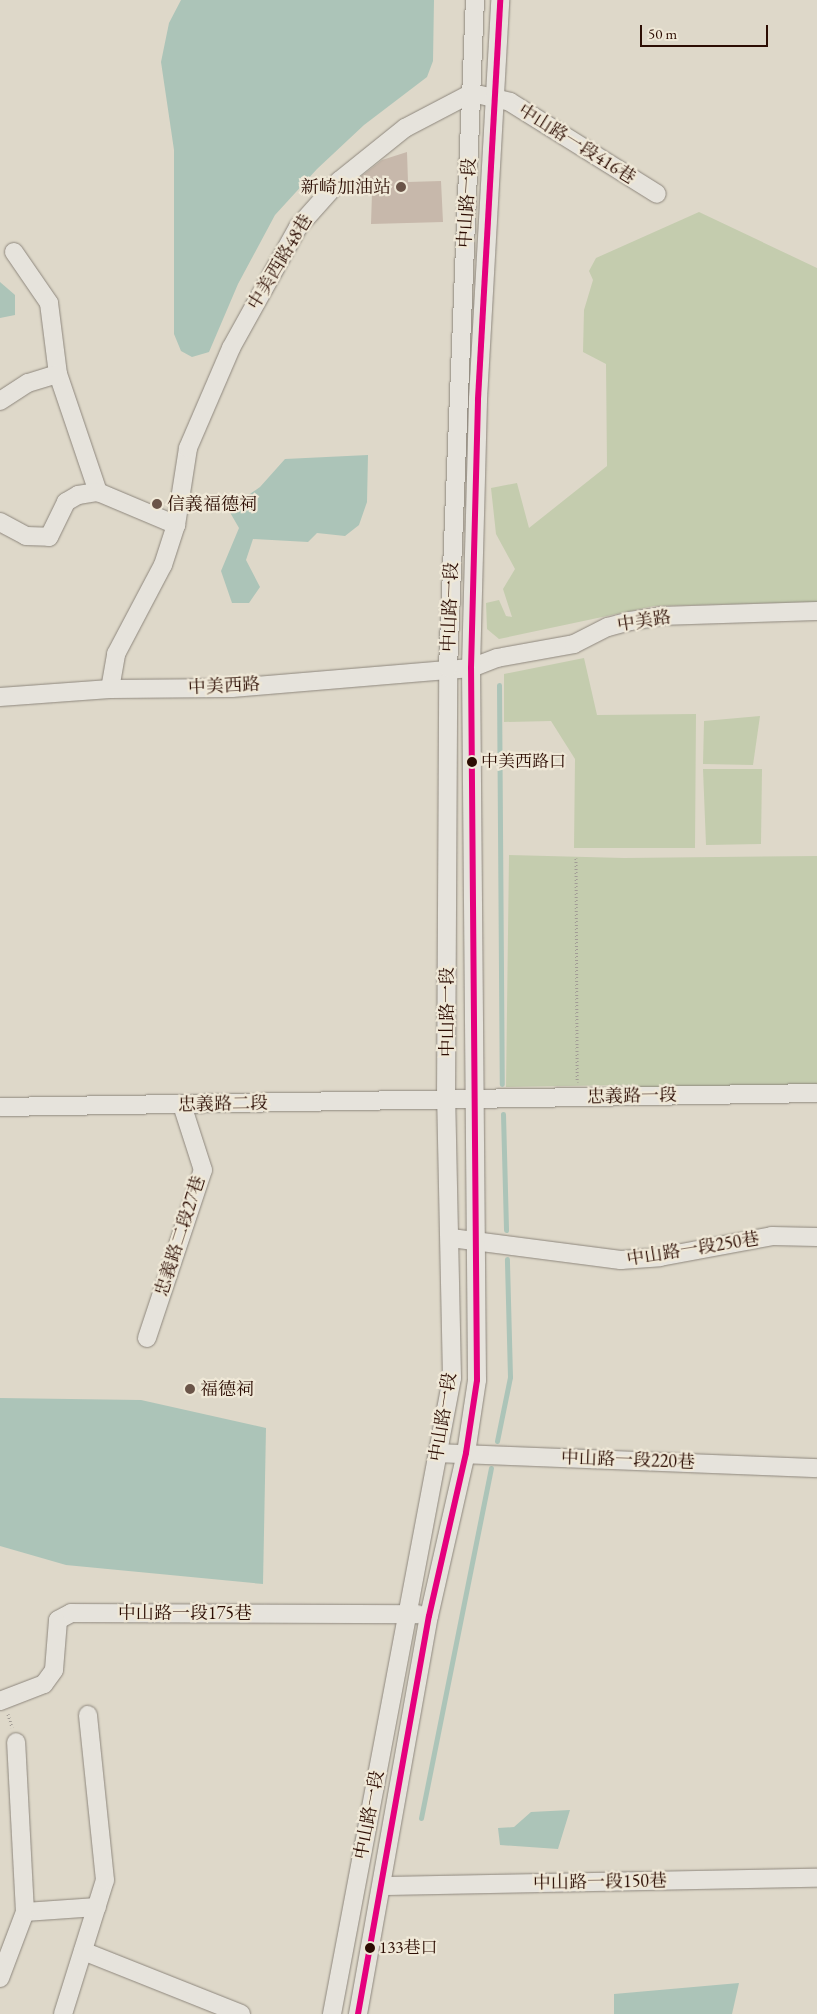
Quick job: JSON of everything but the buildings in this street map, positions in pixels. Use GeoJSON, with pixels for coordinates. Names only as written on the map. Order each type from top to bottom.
{"type":"FeatureCollection","features":[{"type":"Feature","properties":{"kind":"street","name":"中山路一段"},"geometry":{"type":"LineString","coordinates":[[332,2014],[452,1378],[451,1238],[446,1100],[448,668],[475,0]]}},
{"type":"Feature","properties":{"kind":"street","name":"中山路一段"},"geometry":{"type":"LineString","coordinates":[[358,2014],[383,1886],[429,1616],[466,1453],[477,1380],[477,1240],[473,1100],[471,668],[478,399],[500,0]]}},
{"type":"Feature","properties":{"kind":"street"},"geometry":{"type":"LineString","coordinates":[[472,93],[496,98]]}},
{"type":"Feature","properties":{"kind":"street","name":"中美西路48巷"},"geometry":{"type":"LineString","coordinates":[[110,690],[116,654],[163,565],[176,525],[188,448],[231,348],[298,227],[318,201],[371,153],[417,120],[472,93]]}},
{"type":"Feature","properties":{"kind":"street","name":"中山路一段416巷"},"geometry":{"type":"LineString","coordinates":[[496,98],[510,102],[657,194]]}},
{"type":"Feature","properties":{"kind":"street"},"geometry":{"type":"LineString","coordinates":[[466,199],[490,202]]}},
{"type":"Feature","properties":{"kind":"street"},"geometry":{"type":"LineString","coordinates":[[14,252],[49,303],[58,374],[98,492]]}},
{"type":"Feature","properties":{"kind":"street"},"geometry":{"type":"LineString","coordinates":[[0,401],[28,383],[58,374]]}},
{"type":"Feature","properties":{"kind":"street"},"geometry":{"type":"LineString","coordinates":[[458,397],[478,399]]}},
{"type":"Feature","properties":{"kind":"street"},"geometry":{"type":"LineString","coordinates":[[0,522],[26,536],[49,537],[66,502],[78,495],[98,492],[176,525]]}},
{"type":"Feature","properties":{"kind":"street","name":"中美路"},"geometry":{"type":"LineString","coordinates":[[448,668],[471,668],[497,658],[574,644],[608,627],[660,616],[817,611]]}},
{"type":"Feature","properties":{"kind":"street","name":"中美西路"},"geometry":{"type":"LineString","coordinates":[[0,697],[110,690],[232,688],[448,668]]}},
{"type":"Feature","properties":{"kind":"street","name":"忠義路一段"},"geometry":{"type":"LineString","coordinates":[[446,1100],[572,1096],[817,1093]]}},
{"type":"Feature","properties":{"kind":"street","name":"忠義路二段"},"geometry":{"type":"LineString","coordinates":[[0,1106],[446,1100]]}},
{"type":"Feature","properties":{"kind":"street","name":"忠義路二段27巷"},"geometry":{"type":"LineString","coordinates":[[147,1338],[203,1170],[182,1105]]}},
{"type":"Feature","properties":{"kind":"street","name":"中山路一段250巷"},"geometry":{"type":"LineString","coordinates":[[451,1238],[621,1260],[660,1257],[772,1236],[817,1237]]}},
{"type":"Feature","properties":{"kind":"street","name":"中山路一段220巷"},"geometry":{"type":"LineString","coordinates":[[438,1453],[817,1468]]}},
{"type":"Feature","properties":{"kind":"street","name":"中山路一段175巷"},"geometry":{"type":"LineString","coordinates":[[2,1701],[44,1684],[54,1670],[58,1620],[71,1613],[407,1613],[429,1616]]}},
{"type":"Feature","properties":{"kind":"street"},"geometry":{"type":"LineString","coordinates":[[63,2014],[105,1880],[88,1715]]}},
{"type":"Feature","properties":{"kind":"street"},"geometry":{"type":"LineString","coordinates":[[0,1978],[25,1912],[16,1742]]}},
{"type":"Feature","properties":{"kind":"street","name":"中山路一段150巷"},"geometry":{"type":"LineString","coordinates":[[383,1886],[817,1878]]}},
{"type":"Feature","properties":{"kind":"street"},"geometry":{"type":"LineString","coordinates":[[25,1912],[97,1906]]}},
{"type":"Feature","properties":{"kind":"street"},"geometry":{"type":"LineString","coordinates":[[82,1952],[241,2014]]}},
{"type":"Feature","properties":{"kind":"path"},"geometry":{"type":"LineString","coordinates":[[572,1096],[577,1091],[576,858]]}},
{"type":"Feature","properties":{"kind":"path"},"geometry":{"type":"LineString","coordinates":[[2,1701],[16,1742]]}},
{"type":"Feature","properties":{"kind":"shaded area"},"geometry":{"type":"Polygon","coordinates":[[[181,0],[434,0],[433,61],[427,77],[364,125],[317,169],[275,215],[238,284],[209,352],[192,357],[181,351],[174,334],[174,150],[161,62],[169,23],[181,0]]]}},
{"type":"Feature","properties":{"kind":"shaded area"},"geometry":{"type":"Polygon","coordinates":[[[699,212],[817,268],[817,602],[654,606],[499,639],[487,629],[486,603],[499,600],[506,616],[512,617],[503,589],[515,569],[496,534],[491,488],[517,483],[529,528],[607,466],[606,364],[583,352],[584,310],[593,280],[589,271],[596,258],[699,212]]]}},
{"type":"Feature","properties":{"kind":"shaded area"},"geometry":{"type":"Polygon","coordinates":[[[0,282],[15,295],[15,315],[0,318],[0,282]]]}},
{"type":"Feature","properties":{"kind":"shaded area"},"geometry":{"type":"Polygon","coordinates":[[[368,455],[367,502],[359,525],[345,536],[317,533],[308,542],[253,539],[246,560],[260,587],[249,603],[232,603],[221,571],[239,528],[228,509],[260,487],[285,459],[368,455]]]}},
{"type":"Feature","properties":{"kind":"shaded area"},"geometry":{"type":"Polygon","coordinates":[[[584,658],[597,715],[696,714],[695,848],[574,848],[575,759],[551,721],[504,722],[504,674],[584,658]]]}},
{"type":"Feature","properties":{"kind":"shaded area"},"geometry":{"type":"Polygon","coordinates":[[[760,716],[753,765],[703,764],[704,721],[760,716]]]}},
{"type":"Feature","properties":{"kind":"shaded area"},"geometry":{"type":"Polygon","coordinates":[[[703,769],[762,769],[761,844],[706,845],[703,769]]]}},
{"type":"Feature","properties":{"kind":"shaded area"},"geometry":{"type":"Polygon","coordinates":[[[509,855],[624,858],[817,856],[817,1094],[674,1096],[628,1085],[506,1087],[509,855]]]}},
{"type":"Feature","properties":{"kind":"shaded area"},"geometry":{"type":"Polygon","coordinates":[[[0,1398],[141,1400],[266,1428],[263,1584],[66,1565],[0,1546],[0,1398]]]}},
{"type":"Feature","properties":{"kind":"shaded area"},"geometry":{"type":"Polygon","coordinates":[[[570,1810],[558,1849],[500,1845],[498,1828],[514,1827],[531,1812],[570,1810]]]}},
{"type":"Feature","properties":{"kind":"shaded area"},"geometry":{"type":"Polygon","coordinates":[[[739,1983],[732,2014],[614,2014],[614,1994],[739,1983]]]}},
{"type":"Feature","properties":{"kind":"waterway"},"geometry":{"type":"LineString","coordinates":[[499,685],[502,1084]]}},
{"type":"Feature","properties":{"kind":"waterway"},"geometry":{"type":"LineString","coordinates":[[503,1114],[506,1230]]}},
{"type":"Feature","properties":{"kind":"waterway"},"geometry":{"type":"LineString","coordinates":[[497,1441],[510,1377],[507,1259]]}},
{"type":"Feature","properties":{"kind":"waterway"},"geometry":{"type":"LineString","coordinates":[[421,1818],[491,1468]]}},
{"type":"Feature","properties":{"kind":"transit line"},"geometry":{"type":"LineString","coordinates":[[358,2014],[429,1616],[466,1453],[477,1380],[471,668],[478,399],[500,0]]}},
{"type":"Feature","properties":{"kind":"place","name":"新崎加油站"},"geometry":{"type":"Point","coordinates":[401,187]}},
{"type":"Feature","properties":{"kind":"place","name":"信義福德祠"},"geometry":{"type":"Point","coordinates":[157,504]}},
{"type":"Feature","properties":{"kind":"place","name":"中美西路口"},"geometry":{"type":"Point","coordinates":[472,762]}},
{"type":"Feature","properties":{"kind":"place","name":"福德祠"},"geometry":{"type":"Point","coordinates":[190,1389]}},
{"type":"Feature","properties":{"kind":"place","name":"133巷口"},"geometry":{"type":"Point","coordinates":[370,1948]}}]}
